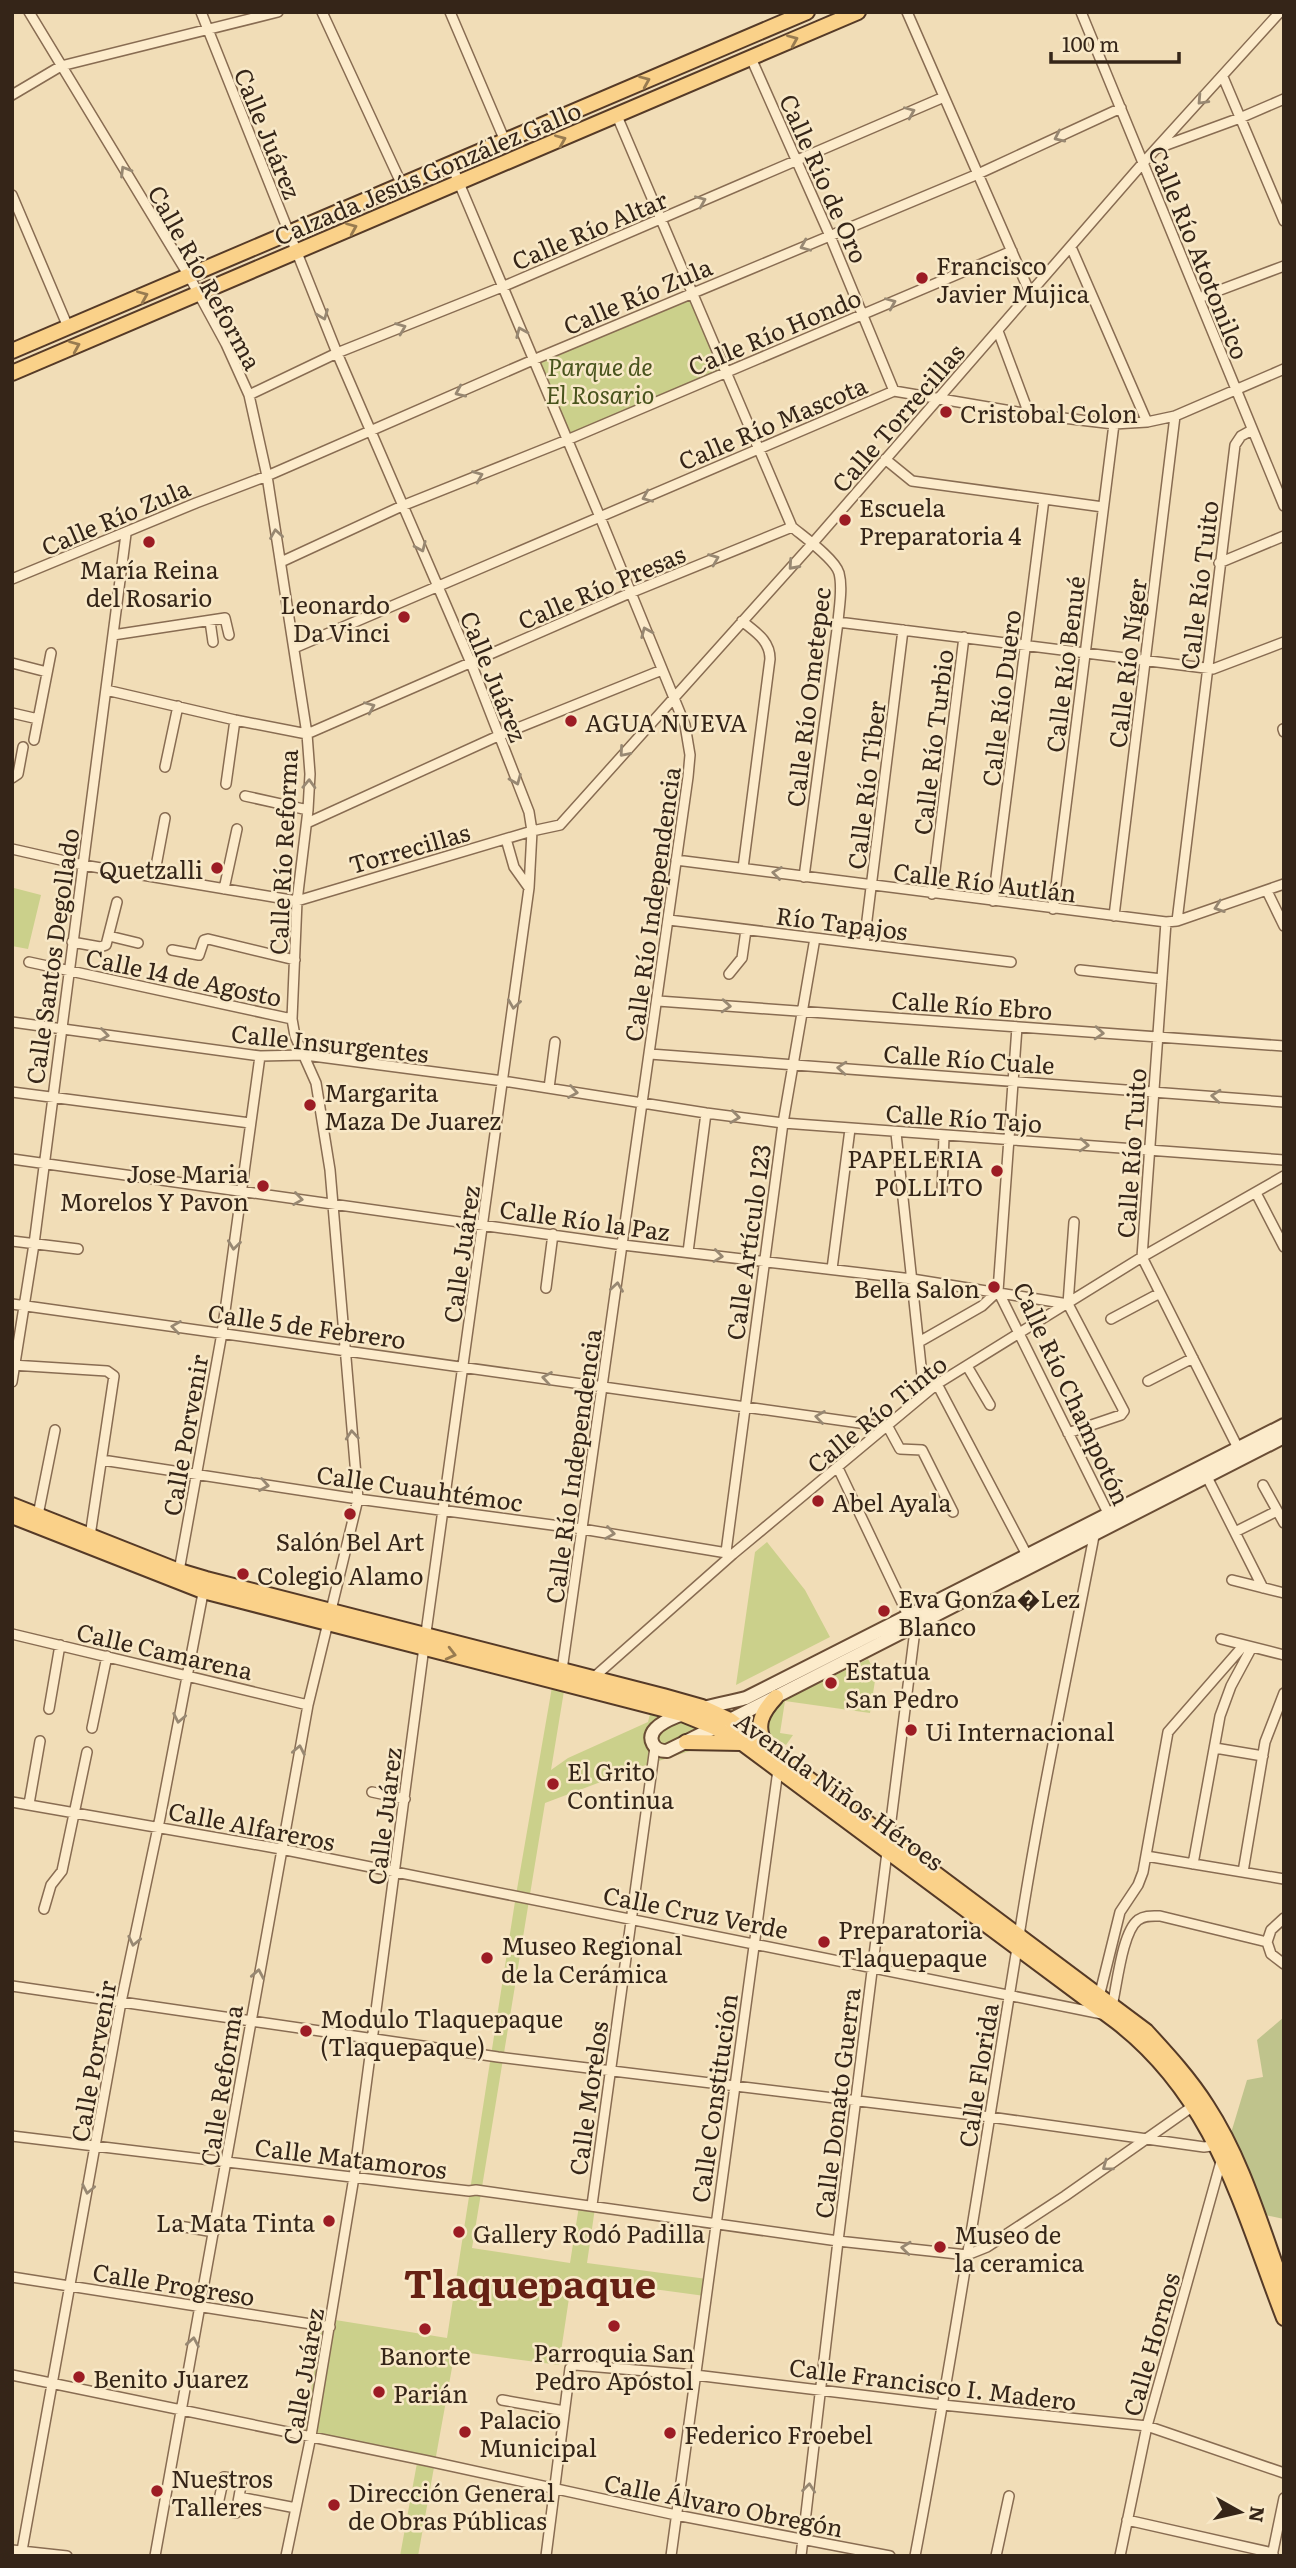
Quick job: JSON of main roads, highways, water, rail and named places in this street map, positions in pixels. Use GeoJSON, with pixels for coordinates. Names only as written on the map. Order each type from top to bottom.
{"type":"FeatureCollection","features":[{"type":"Feature","properties":{"kind":"main road","name":"Calzada Jesús González Gallo"},"geometry":{"type":"LineString","coordinates":[[12,351],[807,12]]}},
{"type":"Feature","properties":{"kind":"main road","name":"Calzada Jesús González Gallo"},"geometry":{"type":"LineString","coordinates":[[12,373],[856,13]]}},
{"type":"Feature","properties":{"kind":"main road"},"geometry":{"type":"LineString","coordinates":[[1284,1425],[1107,1519],[1095,1535],[730,1720],[667,1751],[655,1747],[651,1739],[653,1730],[682,1714],[746,1698],[1027,1555],[1107,1519],[1207,1477],[1284,1437]]}},
{"type":"Feature","properties":{"kind":"main road","name":"Avenida Niños Héroes"},"geometry":{"type":"LineString","coordinates":[[12,1505],[179,1571],[204,1585]]}},
{"type":"Feature","properties":{"kind":"main road","name":"Avenida Niños Héroes"},"geometry":{"type":"LineString","coordinates":[[12,1516],[204,1585],[425,1641],[682,1714],[714,1727],[743,1744],[888,1845]]}},
{"type":"Feature","properties":{"kind":"main road","name":"Avenida Niños Héroes"},"geometry":{"type":"LineString","coordinates":[[425,1641],[593,1678],[702,1707],[730,1720],[888,1845],[1110,2010]]}},
{"type":"Feature","properties":{"kind":"main road"},"geometry":{"type":"LineString","coordinates":[[769,1749],[761,1735],[759,1724],[763,1712],[776,1697]]}},
{"type":"Feature","properties":{"kind":"main road"},"geometry":{"type":"LineString","coordinates":[[686,1741],[743,1744]]}},
{"type":"Feature","properties":{"kind":"main road","name":"Avenida Niños Héroes"},"geometry":{"type":"LineString","coordinates":[[1018,1943],[1099,1997],[1198,2103],[1225,2148],[1278,2255],[1284,2289]]}},
{"type":"Feature","properties":{"kind":"main road","name":"Avenida Niños Héroes"},"geometry":{"type":"LineString","coordinates":[[1225,2148],[1284,2318]]}},
{"type":"Feature","properties":{"kind":"place","name":"Francisco Javier Mujica"},"geometry":{"type":"Point","coordinates":[922,278]}},
{"type":"Feature","properties":{"kind":"place","name":"Cristobal Colon"},"geometry":{"type":"Point","coordinates":[946,412]}},
{"type":"Feature","properties":{"kind":"place","name":"Escuela Preparatoria 4"},"geometry":{"type":"Point","coordinates":[845,520]}},
{"type":"Feature","properties":{"kind":"place","name":"María Reina del Rosario"},"geometry":{"type":"Point","coordinates":[149,542]}},
{"type":"Feature","properties":{"kind":"place","name":"Leonardo Da Vinci"},"geometry":{"type":"Point","coordinates":[404,617]}},
{"type":"Feature","properties":{"kind":"place","name":"AGUA NUEVA"},"geometry":{"type":"Point","coordinates":[571,721]}},
{"type":"Feature","properties":{"kind":"place","name":"Quetzalli"},"geometry":{"type":"Point","coordinates":[217,868]}},
{"type":"Feature","properties":{"kind":"place","name":"Margarita Maza De Juarez"},"geometry":{"type":"Point","coordinates":[310,1105]}},
{"type":"Feature","properties":{"kind":"place","name":"PAPELERIA POLLITO"},"geometry":{"type":"Point","coordinates":[997,1171]}},
{"type":"Feature","properties":{"kind":"place","name":"Jose Maria Morelos Y Pavon"},"geometry":{"type":"Point","coordinates":[263,1186]}},
{"type":"Feature","properties":{"kind":"place","name":"Bella Salon"},"geometry":{"type":"Point","coordinates":[994,1287]}},
{"type":"Feature","properties":{"kind":"place","name":"Abel Ayala"},"geometry":{"type":"Point","coordinates":[818,1501]}},
{"type":"Feature","properties":{"kind":"place","name":"Salón Bel Art"},"geometry":{"type":"Point","coordinates":[350,1514]}},
{"type":"Feature","properties":{"kind":"place","name":"Colegio Alamo"},"geometry":{"type":"Point","coordinates":[243,1574]}},
{"type":"Feature","properties":{"kind":"place","name":"Eva Gonza�Lez Blanco"},"geometry":{"type":"Point","coordinates":[884,1611]}},
{"type":"Feature","properties":{"kind":"place","name":"Estatua San Pedro"},"geometry":{"type":"Point","coordinates":[831,1683]}},
{"type":"Feature","properties":{"kind":"place","name":"Ui Internacional"},"geometry":{"type":"Point","coordinates":[911,1730]}},
{"type":"Feature","properties":{"kind":"place","name":"El Grito Continua"},"geometry":{"type":"Point","coordinates":[553,1784]}},
{"type":"Feature","properties":{"kind":"place","name":"Preparatoria Tlaquepaque"},"geometry":{"type":"Point","coordinates":[824,1942]}},
{"type":"Feature","properties":{"kind":"place","name":"Museo Regional de la Cerámica"},"geometry":{"type":"Point","coordinates":[487,1958]}},
{"type":"Feature","properties":{"kind":"place","name":"Modulo Tlaquepaque (Tlaquepaque)"},"geometry":{"type":"Point","coordinates":[306,2031]}},
{"type":"Feature","properties":{"kind":"place","name":"La Mata Tinta"},"geometry":{"type":"Point","coordinates":[329,2221]}},
{"type":"Feature","properties":{"kind":"place","name":"Gallery Rodó Padilla"},"geometry":{"type":"Point","coordinates":[459,2232]}},
{"type":"Feature","properties":{"kind":"place","name":"Museo de la ceramica"},"geometry":{"type":"Point","coordinates":[940,2247]}},
{"type":"Feature","properties":{"kind":"place","name":"Parroquia San Pedro Apóstol"},"geometry":{"type":"Point","coordinates":[614,2326]}},
{"type":"Feature","properties":{"kind":"place","name":"Banorte"},"geometry":{"type":"Point","coordinates":[425,2329]}},
{"type":"Feature","properties":{"kind":"place","name":"Benito Juarez"},"geometry":{"type":"Point","coordinates":[79,2377]}},
{"type":"Feature","properties":{"kind":"place","name":"Parián"},"geometry":{"type":"Point","coordinates":[379,2392]}},
{"type":"Feature","properties":{"kind":"place","name":"Palacio Municipal"},"geometry":{"type":"Point","coordinates":[465,2432]}},
{"type":"Feature","properties":{"kind":"place","name":"Federico Froebel"},"geometry":{"type":"Point","coordinates":[670,2433]}},
{"type":"Feature","properties":{"kind":"place","name":"Nuestros Talleres"},"geometry":{"type":"Point","coordinates":[157,2491]}},
{"type":"Feature","properties":{"kind":"place","name":"Dirección General de Obras Públicas"},"geometry":{"type":"Point","coordinates":[334,2505]}},
{"type":"Feature","properties":{"kind":"district","name":"Tlaquepaque"},"geometry":{"type":"Point","coordinates":[530,2281]}},
{"type":"Feature","properties":{"kind":"park label","name":"Parque de El Rosario"},"geometry":{"type":"Point","coordinates":[600,379]}}]}
